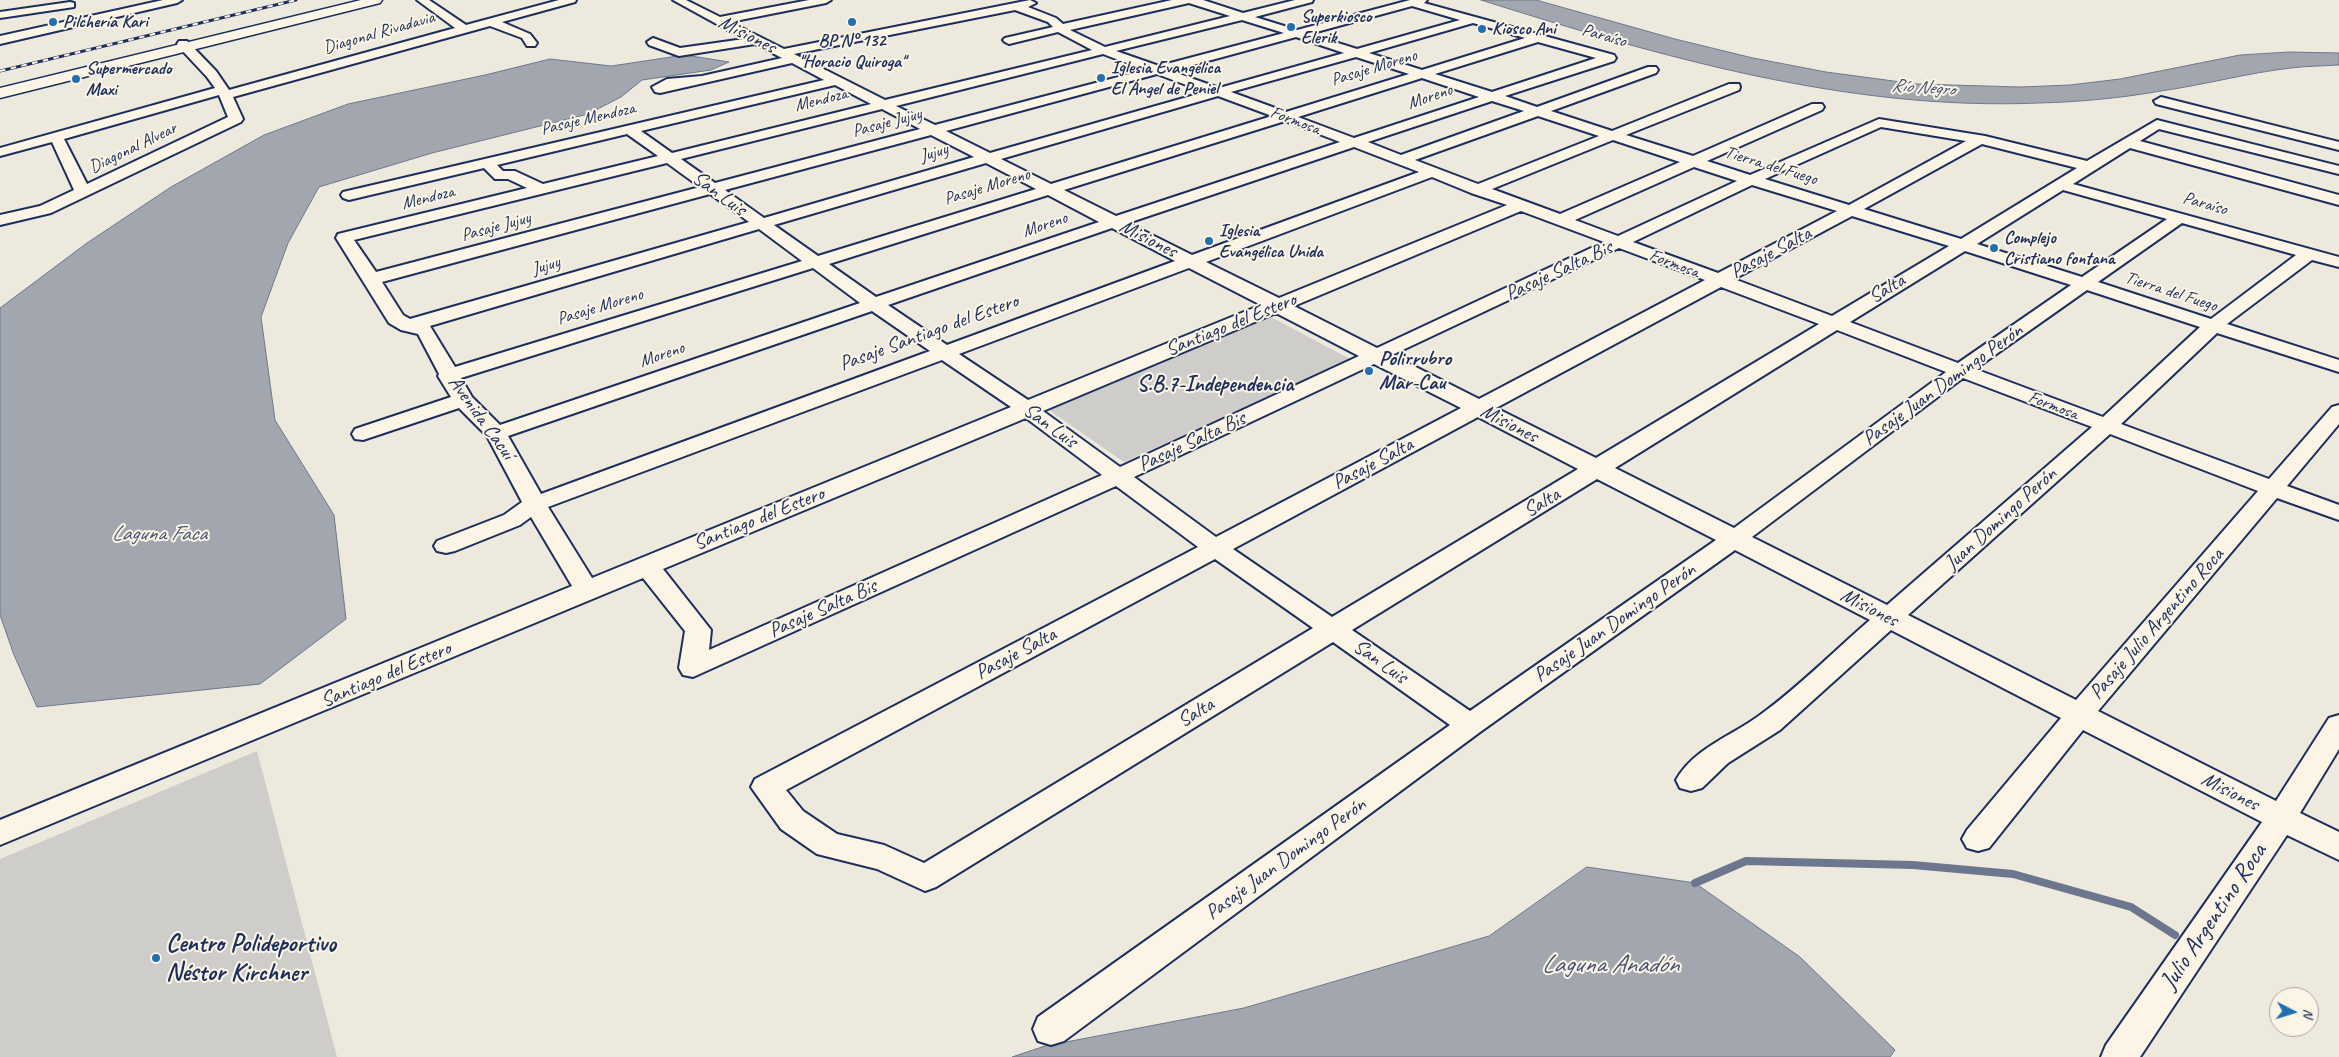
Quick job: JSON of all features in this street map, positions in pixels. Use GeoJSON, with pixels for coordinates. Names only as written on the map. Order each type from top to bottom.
{"type":"FeatureCollection","features":[{"type":"Feature","properties":{"kind":"main road"},"geometry":{"type":"LineString","coordinates":[[184,46],[364,0]]}},
{"type":"Feature","properties":{"kind":"main road"},"geometry":{"type":"LineString","coordinates":[[0,91],[376,0]]}},
{"type":"Feature","properties":{"kind":"street"},"geometry":{"type":"LineString","coordinates":[[0,40],[151,3],[177,0]]}},
{"type":"Feature","properties":{"kind":"street"},"geometry":{"type":"LineString","coordinates":[[422,0],[463,29]]}},
{"type":"Feature","properties":{"kind":"street","name":"Diagonal Rivadavia"},"geometry":{"type":"LineString","coordinates":[[0,152],[491,22],[547,3],[571,0]]}},
{"type":"Feature","properties":{"kind":"street","name":"Misiones"},"geometry":{"type":"LineString","coordinates":[[678,0],[2339,848]]}},
{"type":"Feature","properties":{"kind":"street"},"geometry":{"type":"LineString","coordinates":[[718,20],[826,0]]}},
{"type":"Feature","properties":{"kind":"street"},"geometry":{"type":"LineString","coordinates":[[702,80],[788,56],[1045,0]]}},
{"type":"Feature","properties":{"kind":"street"},"geometry":{"type":"LineString","coordinates":[[1009,40],[1186,0]]}},
{"type":"Feature","properties":{"kind":"street","name":"Tierra del Fuego"},"geometry":{"type":"LineString","coordinates":[[1192,0],[1694,162],[1961,244],[2339,366]]}},
{"type":"Feature","properties":{"kind":"street","name":"Mendoza"},"geometry":{"type":"LineString","coordinates":[[344,238],[1308,0]]}},
{"type":"Feature","properties":{"kind":"street","name":"Paraíso"},"geometry":{"type":"LineString","coordinates":[[1417,2],[1472,20],[1652,70],[1538,111]]}},
{"type":"Feature","properties":{"kind":"street","name":"Pasaje Jujuy"},"geometry":{"type":"LineString","coordinates":[[372,279],[1417,2]]}},
{"type":"Feature","properties":{"kind":"street"},"geometry":{"type":"LineString","coordinates":[[759,3],[772,10]]}},
{"type":"Feature","properties":{"kind":"street"},"geometry":{"type":"LineString","coordinates":[[0,15],[70,5]]}},
{"type":"Feature","properties":{"kind":"street","name":"Formosa"},"geometry":{"type":"LineString","coordinates":[[1015,6],[1052,20],[1057,23],[1060,29],[1102,50],[1284,116],[2339,514]]}},
{"type":"Feature","properties":{"kind":"street"},"geometry":{"type":"LineString","coordinates":[[430,24],[468,14]]}},
{"type":"Feature","properties":{"kind":"street","name":"Jujuy"},"geometry":{"type":"LineString","coordinates":[[408,326],[1472,20]]}},
{"type":"Feature","properties":{"kind":"street"},"geometry":{"type":"LineString","coordinates":[[491,22],[526,36],[531,43]]}},
{"type":"Feature","properties":{"kind":"street","name":"Pasaje Moreno"},"geometry":{"type":"LineString","coordinates":[[448,376],[1538,38]]}},
{"type":"Feature","properties":{"kind":"street"},"geometry":{"type":"LineString","coordinates":[[653,42],[679,52],[758,40]]}},
{"type":"Feature","properties":{"kind":"street"},"geometry":{"type":"LineString","coordinates":[[184,46],[212,74],[224,93]]}},
{"type":"Feature","properties":{"kind":"street","name":"Moreno"},"geometry":{"type":"LineString","coordinates":[[496,433],[1114,222],[1355,144],[1608,58]]}},
{"type":"Feature","properties":{"kind":"street","name":"Pasaje Mendoza"},"geometry":{"type":"LineString","coordinates":[[349,195],[836,81]]}},
{"type":"Feature","properties":{"kind":"street"},"geometry":{"type":"LineString","coordinates":[[1476,190],[1734,87]]}},
{"type":"Feature","properties":{"kind":"street","name":"Diagonal Alvear"},"geometry":{"type":"LineString","coordinates":[[0,220],[45,210],[236,119],[224,93]]}},
{"type":"Feature","properties":{"kind":"street"},"geometry":{"type":"LineString","coordinates":[[2161,101],[2339,146]]}},
{"type":"Feature","properties":{"kind":"street"},"geometry":{"type":"LineString","coordinates":[[1559,221],[1817,107]]}},
{"type":"Feature","properties":{"kind":"street"},"geometry":{"type":"LineString","coordinates":[[1400,161],[1538,111]]}},
{"type":"Feature","properties":{"kind":"street","name":"Pasaje Salta Bis"},"geometry":{"type":"LineString","coordinates":[[646,565],[698,630],[693,668],[1119,476],[1751,180],[1879,123],[1980,139]]}},
{"type":"Feature","properties":{"kind":"street","name":"Salta"},"geometry":{"type":"LineString","coordinates":[[925,878],[1598,469],[1831,323],[2061,185],[2088,166],[2129,143],[2157,124],[2339,170]]}},
{"type":"Feature","properties":{"kind":"street","name":"San Luis"},"geometry":{"type":"LineString","coordinates":[[629,129],[760,224],[1027,409],[1215,548],[1470,725]]}},
{"type":"Feature","properties":{"kind":"street"},"geometry":{"type":"LineString","coordinates":[[56,136],[83,193]]}},
{"type":"Feature","properties":{"kind":"street"},"geometry":{"type":"LineString","coordinates":[[1980,139],[2035,150],[2088,166]]}},
{"type":"Feature","properties":{"kind":"street","name":"Pasaje Salta"},"geometry":{"type":"LineString","coordinates":[[925,878],[884,858],[828,845],[792,820],[766,787],[1719,281],[1980,139]]}},
{"type":"Feature","properties":{"kind":"street"},"geometry":{"type":"LineString","coordinates":[[2129,143],[2339,200]]}},
{"type":"Feature","properties":{"kind":"street"},"geometry":{"type":"LineString","coordinates":[[486,162],[500,176],[510,174],[540,189]]}},
{"type":"Feature","properties":{"kind":"street","name":"Pasaje Santiago del Estero"},"geometry":{"type":"LineString","coordinates":[[446,546],[512,520],[535,504],[1432,172]]}},
{"type":"Feature","properties":{"kind":"street","name":"Paraíso"},"geometry":{"type":"LineString","coordinates":[[2061,185],[2339,262]]}},
{"type":"Feature","properties":{"kind":"street","name":"Santiago del Estero"},"geometry":{"type":"LineString","coordinates":[[0,833],[322,702],[646,565],[1519,206]]}},
{"type":"Feature","properties":{"kind":"street","name":"Pasaje Juan Domingo Perón"},"geometry":{"type":"LineString","coordinates":[[1051,1030],[1470,725],[1734,539],[1960,371],[2179,218]]}},
{"type":"Feature","properties":{"kind":"street","name":"Avenida Cacuí"},"geometry":{"type":"LineString","coordinates":[[344,238],[396,319],[408,326],[425,330],[448,376],[463,400],[496,433],[586,590]]}},
{"type":"Feature","properties":{"kind":"street","name":"Juan Domingo Perón"},"geometry":{"type":"LineString","coordinates":[[1691,780],[1718,755],[1770,723],[2106,426],[2214,325],[2308,254]]}},
{"type":"Feature","properties":{"kind":"street"},"geometry":{"type":"LineString","coordinates":[[363,434],[463,400]]}},
{"type":"Feature","properties":{"kind":"street","name":"Pasaje Julio Argentino Roca"},"geometry":{"type":"LineString","coordinates":[[1978,839],[2079,715],[2339,411]]}},
{"type":"Feature","properties":{"kind":"street","name":"Julio Argentino Roca"},"geometry":{"type":"LineString","coordinates":[[2119,1057],[2281,818],[2339,725]]}},
{"type":"Feature","properties":{"kind":"shaded area"},"geometry":{"type":"Polygon","coordinates":[[[1269,316],[1350,359],[1124,462],[1049,410],[1269,316]]]}},
{"type":"Feature","properties":{"kind":"shaded area","name":"Centro Polideportivo Néstor Kirchner"},"geometry":{"type":"Polygon","coordinates":[[[257,751],[337,1057],[0,1057],[0,859],[257,751]]]}},
{"type":"Feature","properties":{"kind":"water","name":"Río Negro"},"geometry":{"type":"Polygon","coordinates":[[[1481,0],[1536,0],[1675,39],[1753,58],[1826,72],[1916,84],[2020,87],[2070,85],[2120,79],[2240,55],[2289,52],[2339,53],[2339,65],[2275,70],[2131,96],[2085,101],[1968,103],[1897,98],[1826,89],[1686,60],[1481,0]]]}},
{"type":"Feature","properties":{"kind":"water","name":"Laguna Faca"},"geometry":{"type":"Polygon","coordinates":[[[685,55],[729,62],[711,70],[642,80],[621,97],[588,114],[432,153],[319,187],[288,243],[261,317],[275,420],[334,515],[346,619],[260,684],[37,707],[14,655],[0,615],[0,308],[87,243],[171,187],[264,135],[348,104],[550,59],[611,66],[685,55]]]}},
{"type":"Feature","properties":{"kind":"water","name":"Laguna Anadón"},"geometry":{"type":"Polygon","coordinates":[[[1587,867],[1695,883],[1800,957],[1895,1050],[1890,1057],[1012,1057],[1045,1046],[1244,1008],[1489,936],[1587,867]]]}},
{"type":"Feature","properties":{"kind":"waterway"},"geometry":{"type":"LineString","coordinates":[[1695,883],[1746,861],[1913,865],[2013,874],[2131,907],[2175,935]]}},
{"type":"Feature","properties":{"kind":"railway"},"geometry":{"type":"LineString","coordinates":[[0,71],[296,0]]}},
{"type":"Feature","properties":{"kind":"place","name":"Pilchería Kari"},"geometry":{"type":"Point","coordinates":[53,22]}},
{"type":"Feature","properties":{"kind":"place","name":"BP N° 132 \"Horacio Quiroga\""},"geometry":{"type":"Point","coordinates":[852,22]}},
{"type":"Feature","properties":{"kind":"place","name":"Superkiosco Elerik"},"geometry":{"type":"Point","coordinates":[1291,27]}},
{"type":"Feature","properties":{"kind":"place","name":"Kiosco Ani"},"geometry":{"type":"Point","coordinates":[1482,29]}},
{"type":"Feature","properties":{"kind":"place","name":"Iglesia Evangélica El Ángel de Peniel"},"geometry":{"type":"Point","coordinates":[1101,78]}},
{"type":"Feature","properties":{"kind":"place","name":"Supermercado Maxi"},"geometry":{"type":"Point","coordinates":[76,79]}},
{"type":"Feature","properties":{"kind":"place","name":"Iglesia Evangélica Unida"},"geometry":{"type":"Point","coordinates":[1209,241]}},
{"type":"Feature","properties":{"kind":"place","name":"Complejo Cristiano fontana"},"geometry":{"type":"Point","coordinates":[1994,248]}},
{"type":"Feature","properties":{"kind":"place","name":"Polirrubro Mar-Cau"},"geometry":{"type":"Point","coordinates":[1369,371]}},
{"type":"Feature","properties":{"kind":"place","name":"Centro Polideportivo Néstor Kirchner"},"geometry":{"type":"Point","coordinates":[156,958]}},
{"type":"Feature","properties":{"kind":"district","name":"S.B.7-Independencia"},"geometry":{"type":"Point","coordinates":[1215,385]}}]}
